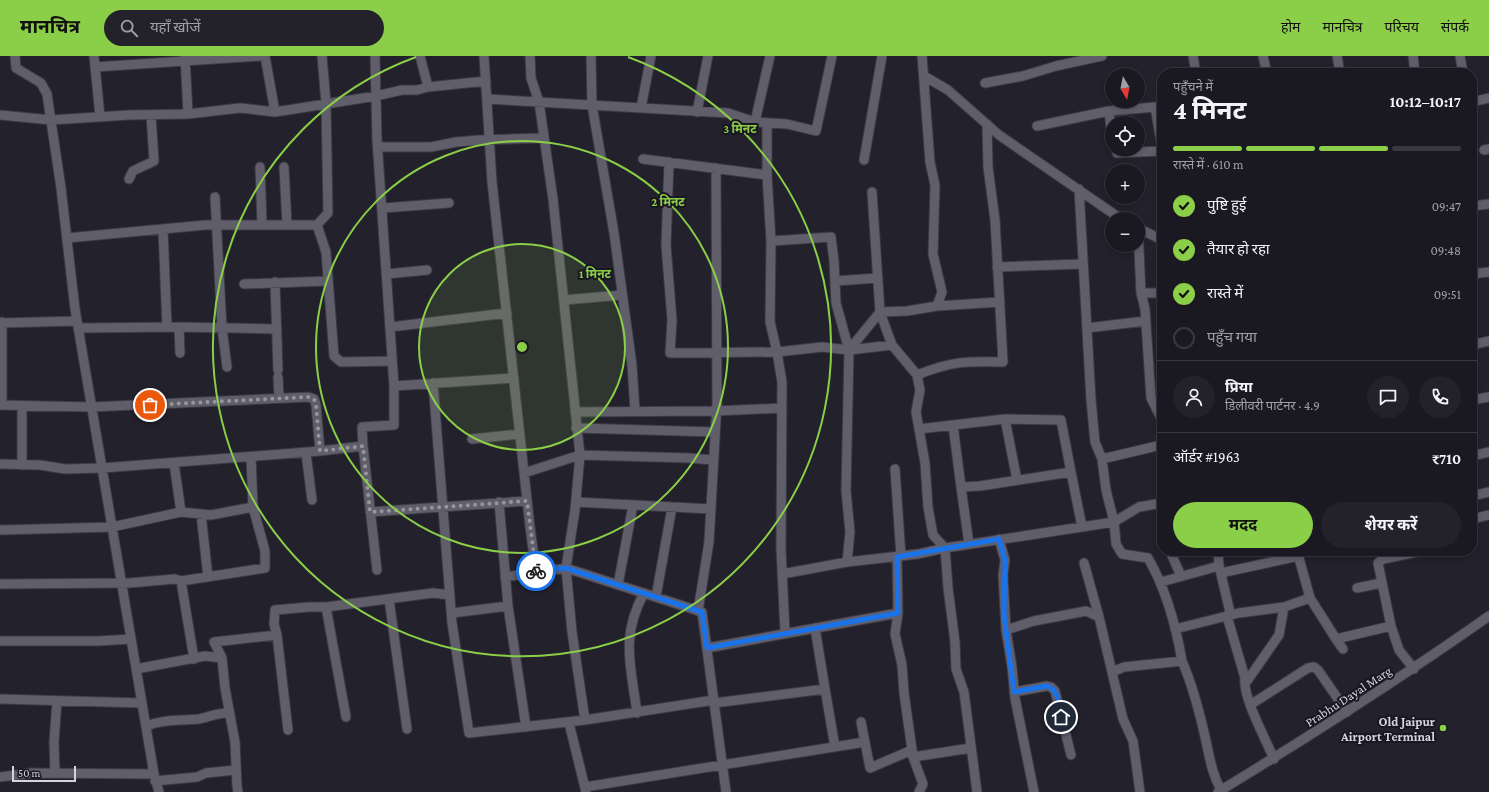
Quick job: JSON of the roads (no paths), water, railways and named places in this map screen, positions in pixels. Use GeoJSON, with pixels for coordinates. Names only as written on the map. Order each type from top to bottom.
{"type":"FeatureCollection","features":[{"type":"Feature","properties":{"kind":"street"},"geometry":{"type":"LineString","coordinates":[[15,56],[16,68],[41,83],[48,94],[77,325],[146,726],[159,792]]}},
{"type":"Feature","properties":{"kind":"street"},"geometry":{"type":"LineString","coordinates":[[94,56],[100,116]]}},
{"type":"Feature","properties":{"kind":"street"},"geometry":{"type":"LineString","coordinates":[[95,66],[185,58],[260,56]]}},
{"type":"Feature","properties":{"kind":"street"},"geometry":{"type":"LineString","coordinates":[[265,56],[275,112]]}},
{"type":"Feature","properties":{"kind":"street"},"geometry":{"type":"LineString","coordinates":[[67,238],[217,225],[317,225],[328,213],[326,103],[322,56]]}},
{"type":"Feature","properties":{"kind":"street"},"geometry":{"type":"LineString","coordinates":[[375,56],[378,147],[394,386],[394,425],[362,427],[377,570]]}},
{"type":"Feature","properties":{"kind":"street"},"geometry":{"type":"LineString","coordinates":[[420,56],[428,87]]}},
{"type":"Feature","properties":{"kind":"street"},"geometry":{"type":"LineString","coordinates":[[484,56],[492,182],[536,572]]}},
{"type":"Feature","properties":{"kind":"street"},"geometry":{"type":"LineString","coordinates":[[530,56],[531,78],[539,102],[553,199],[580,455],[576,502],[566,568],[572,632],[585,720]]}},
{"type":"Feature","properties":{"kind":"street"},"geometry":{"type":"LineString","coordinates":[[591,56],[592,105],[632,364],[635,411]]}},
{"type":"Feature","properties":{"kind":"street"},"geometry":{"type":"LineString","coordinates":[[641,108],[651,56]]}},
{"type":"Feature","properties":{"kind":"street"},"geometry":{"type":"LineString","coordinates":[[697,112],[708,56]]}},
{"type":"Feature","properties":{"kind":"street"},"geometry":{"type":"LineString","coordinates":[[755,122],[770,56]]}},
{"type":"Feature","properties":{"kind":"street"},"geometry":{"type":"LineString","coordinates":[[487,99],[728,114],[755,122],[787,124],[816,131],[832,56]]}},
{"type":"Feature","properties":{"kind":"street"},"geometry":{"type":"LineString","coordinates":[[864,160],[882,56]]}},
{"type":"Feature","properties":{"kind":"street"},"geometry":{"type":"LineString","coordinates":[[922,56],[930,162],[935,185],[933,254],[942,292],[937,306]]}},
{"type":"Feature","properties":{"kind":"street"},"geometry":{"type":"LineString","coordinates":[[985,83],[1023,76],[1081,58],[1102,56]]}},
{"type":"Feature","properties":{"kind":"street"},"geometry":{"type":"LineString","coordinates":[[1193,56],[1195,68]]}},
{"type":"Feature","properties":{"kind":"street"},"geometry":{"type":"LineString","coordinates":[[1263,56],[1266,68]]}},
{"type":"Feature","properties":{"kind":"street"},"geometry":{"type":"LineString","coordinates":[[1336,56],[1339,68]]}},
{"type":"Feature","properties":{"kind":"street"},"geometry":{"type":"LineString","coordinates":[[1413,56],[1414,68]]}},
{"type":"Feature","properties":{"kind":"street"},"geometry":{"type":"LineString","coordinates":[[1460,56],[1462,68]]}},
{"type":"Feature","properties":{"kind":"street"},"geometry":{"type":"LineString","coordinates":[[185,58],[188,114]]}},
{"type":"Feature","properties":{"kind":"street"},"geometry":{"type":"LineString","coordinates":[[924,76],[948,90],[999,135],[1111,212]]}},
{"type":"Feature","properties":{"kind":"street"},"geometry":{"type":"LineString","coordinates":[[0,116],[51,120],[100,116],[188,114],[240,108],[275,112],[376,96],[402,90],[417,90],[428,87],[486,81]]}},
{"type":"Feature","properties":{"kind":"street"},"geometry":{"type":"LineString","coordinates":[[1477,101],[1489,98]]}},
{"type":"Feature","properties":{"kind":"street"},"geometry":{"type":"LineString","coordinates":[[1037,126],[1109,111],[1155,107],[1157,118]]}},
{"type":"Feature","properties":{"kind":"street"},"geometry":{"type":"LineString","coordinates":[[1109,111],[1110,116]]}},
{"type":"Feature","properties":{"kind":"street"},"geometry":{"type":"LineString","coordinates":[[129,179],[133,171],[154,161],[151,115]]}},
{"type":"Feature","properties":{"kind":"street"},"geometry":{"type":"LineString","coordinates":[[767,123],[767,175],[771,241],[770,322],[782,382],[780,549],[785,632]]}},
{"type":"Feature","properties":{"kind":"street"},"geometry":{"type":"LineString","coordinates":[[917,375],[941,365],[964,361],[1003,362],[995,220],[988,167],[987,124]]}},
{"type":"Feature","properties":{"kind":"street"},"geometry":{"type":"LineString","coordinates":[[378,147],[431,147],[456,142],[490,139],[544,138]]}},
{"type":"Feature","properties":{"kind":"street"},"geometry":{"type":"LineString","coordinates":[[1145,152],[1157,152]]}},
{"type":"Feature","properties":{"kind":"street"},"geometry":{"type":"LineString","coordinates":[[643,159],[767,175]]}},
{"type":"Feature","properties":{"kind":"street"},"geometry":{"type":"LineString","coordinates":[[669,162],[666,245],[672,320],[670,353],[777,352],[822,347],[850,350],[892,345]]}},
{"type":"Feature","properties":{"kind":"street"},"geometry":{"type":"LineString","coordinates":[[284,167],[287,225]]}},
{"type":"Feature","properties":{"kind":"street"},"geometry":{"type":"LineString","coordinates":[[260,168],[262,225]]}},
{"type":"Feature","properties":{"kind":"street"},"geometry":{"type":"LineString","coordinates":[[698,610],[710,542],[716,411],[716,168]]}},
{"type":"Feature","properties":{"kind":"street"},"geometry":{"type":"LineString","coordinates":[[1079,189],[1095,442],[1102,459],[1106,490],[1114,522],[1116,544],[1122,554],[1148,558],[1161,582],[1175,629],[1182,661],[1191,684],[1206,740],[1211,768],[1220,791]]}},
{"type":"Feature","properties":{"kind":"street"},"geometry":{"type":"LineString","coordinates":[[872,192],[880,312],[892,345],[917,375],[920,390],[916,412],[925,463],[928,507],[933,535],[945,548],[948,588],[955,642],[956,669],[964,692],[978,792]]}},
{"type":"Feature","properties":{"kind":"street"},"geometry":{"type":"LineString","coordinates":[[215,197],[222,328],[227,367]]}},
{"type":"Feature","properties":{"kind":"street"},"geometry":{"type":"LineString","coordinates":[[383,208],[449,203]]}},
{"type":"Feature","properties":{"kind":"street"},"geometry":{"type":"LineString","coordinates":[[1477,205],[1489,204]]}},
{"type":"Feature","properties":{"kind":"street"},"geometry":{"type":"LineString","coordinates":[[317,225],[326,252],[334,356],[341,362],[392,360]]}},
{"type":"Feature","properties":{"kind":"street"},"geometry":{"type":"LineString","coordinates":[[163,229],[167,327]]}},
{"type":"Feature","properties":{"kind":"street"},"geometry":{"type":"LineString","coordinates":[[1145,231],[1157,237]]}},
{"type":"Feature","properties":{"kind":"street"},"geometry":{"type":"LineString","coordinates":[[771,241],[831,237],[836,303],[850,350],[846,492],[850,532],[847,562]]}},
{"type":"Feature","properties":{"kind":"street"},"geometry":{"type":"LineString","coordinates":[[1139,252],[1141,293],[1145,321],[1151,398],[1157,410]]}},
{"type":"Feature","properties":{"kind":"street"},"geometry":{"type":"LineString","coordinates":[[997,267],[1083,264]]}},
{"type":"Feature","properties":{"kind":"street"},"geometry":{"type":"LineString","coordinates":[[387,274],[427,270]]}},
{"type":"Feature","properties":{"kind":"street"},"geometry":{"type":"LineString","coordinates":[[1477,273],[1489,272]]}},
{"type":"Feature","properties":{"kind":"street"},"geometry":{"type":"LineString","coordinates":[[835,281],[878,278]]}},
{"type":"Feature","properties":{"kind":"street"},"geometry":{"type":"LineString","coordinates":[[244,284],[328,281]]}},
{"type":"Feature","properties":{"kind":"street"},"geometry":{"type":"LineString","coordinates":[[275,282],[279,398]]}},
{"type":"Feature","properties":{"kind":"street"},"geometry":{"type":"LineString","coordinates":[[1141,293],[1157,293]]}},
{"type":"Feature","properties":{"kind":"street"},"geometry":{"type":"LineString","coordinates":[[564,300],[622,296]]}},
{"type":"Feature","properties":{"kind":"street"},"geometry":{"type":"LineString","coordinates":[[850,350],[880,312],[907,311],[937,306],[1000,302]]}},
{"type":"Feature","properties":{"kind":"street"},"geometry":{"type":"LineString","coordinates":[[390,327],[506,313]]}},
{"type":"Feature","properties":{"kind":"street"},"geometry":{"type":"LineString","coordinates":[[1087,328],[1145,321]]}},
{"type":"Feature","properties":{"kind":"street"},"geometry":{"type":"LineString","coordinates":[[277,329],[1,322],[1,405],[92,407],[308,397],[314,399],[316,405],[320,451]]}},
{"type":"Feature","properties":{"kind":"street"},"geometry":{"type":"LineString","coordinates":[[179,327],[180,353]]}},
{"type":"Feature","properties":{"kind":"street"},"geometry":{"type":"LineString","coordinates":[[1477,344],[1489,341]]}},
{"type":"Feature","properties":{"kind":"street"},"geometry":{"type":"LineString","coordinates":[[394,386],[514,378]]}},
{"type":"Feature","properties":{"kind":"street"},"geometry":{"type":"LineString","coordinates":[[433,383],[450,595],[469,733],[569,723],[714,701],[825,689]]}},
{"type":"Feature","properties":{"kind":"street"},"geometry":{"type":"LineString","coordinates":[[1477,399],[1489,397]]}},
{"type":"Feature","properties":{"kind":"street"},"geometry":{"type":"LineString","coordinates":[[22,406],[22,465]]}},
{"type":"Feature","properties":{"kind":"street"},"geometry":{"type":"LineString","coordinates":[[575,412],[716,411],[782,408]]}},
{"type":"Feature","properties":{"kind":"street"},"geometry":{"type":"LineString","coordinates":[[919,429],[1005,419],[1061,420],[1082,527]]}},
{"type":"Feature","properties":{"kind":"street"},"geometry":{"type":"LineString","coordinates":[[1005,419],[1017,480]]}},
{"type":"Feature","properties":{"kind":"street"},"geometry":{"type":"LineString","coordinates":[[954,425],[960,487],[970,544]]}},
{"type":"Feature","properties":{"kind":"street"},"geometry":{"type":"LineString","coordinates":[[576,428],[715,432]]}},
{"type":"Feature","properties":{"kind":"street"},"geometry":{"type":"LineString","coordinates":[[472,439],[520,434]]}},
{"type":"Feature","properties":{"kind":"street"},"geometry":{"type":"LineString","coordinates":[[1102,459],[1157,445]]}},
{"type":"Feature","properties":{"kind":"street"},"geometry":{"type":"LineString","coordinates":[[0,464],[40,465],[65,469],[102,468],[306,453],[363,446]]}},
{"type":"Feature","properties":{"kind":"street"},"geometry":{"type":"LineString","coordinates":[[1477,455],[1489,452]]}},
{"type":"Feature","properties":{"kind":"street"},"geometry":{"type":"LineString","coordinates":[[306,453],[312,500]]}},
{"type":"Feature","properties":{"kind":"street"},"geometry":{"type":"LineString","coordinates":[[524,473],[580,455],[713,460]]}},
{"type":"Feature","properties":{"kind":"street"},"geometry":{"type":"LineString","coordinates":[[0,584],[122,583],[175,579],[181,581],[266,568],[265,551],[253,507],[251,457]]}},
{"type":"Feature","properties":{"kind":"street"},"geometry":{"type":"LineString","coordinates":[[174,463],[181,512]]}},
{"type":"Feature","properties":{"kind":"street"},"geometry":{"type":"LineString","coordinates":[[895,469],[899,556],[898,613],[895,634],[902,665],[912,753],[923,784],[919,792]]}},
{"type":"Feature","properties":{"kind":"street"},"geometry":{"type":"LineString","coordinates":[[960,487],[980,486],[1071,472]]}},
{"type":"Feature","properties":{"kind":"street"},"geometry":{"type":"LineString","coordinates":[[1477,495],[1489,492]]}},
{"type":"Feature","properties":{"kind":"street"},"geometry":{"type":"LineString","coordinates":[[370,512],[527,501]]}},
{"type":"Feature","properties":{"kind":"street"},"geometry":{"type":"LineString","coordinates":[[499,502],[508,606],[526,727]]}},
{"type":"Feature","properties":{"kind":"street"},"geometry":{"type":"LineString","coordinates":[[576,502],[711,509]]}},
{"type":"Feature","properties":{"kind":"street"},"geometry":{"type":"LineString","coordinates":[[782,574],[847,562],[899,556],[1114,522],[1139,508],[1157,504]]}},
{"type":"Feature","properties":{"kind":"street"},"geometry":{"type":"LineString","coordinates":[[618,585],[633,505]]}},
{"type":"Feature","properties":{"kind":"street"},"geometry":{"type":"LineString","coordinates":[[0,530],[112,527],[181,512],[211,515],[253,507]]}},
{"type":"Feature","properties":{"kind":"street"},"geometry":{"type":"LineString","coordinates":[[656,597],[672,507]]}},
{"type":"Feature","properties":{"kind":"street"},"geometry":{"type":"LineString","coordinates":[[201,514],[208,577]]}},
{"type":"Feature","properties":{"kind":"street"},"geometry":{"type":"LineString","coordinates":[[1477,518],[1489,515]]}},
{"type":"Feature","properties":{"kind":"street"},"geometry":{"type":"LineString","coordinates":[[999,539],[1005,560],[1004,615],[1014,692],[1034,792]]}},
{"type":"Feature","properties":{"kind":"street"},"geometry":{"type":"LineString","coordinates":[[1172,556],[1181,576]]}},
{"type":"Feature","properties":{"kind":"street"},"geometry":{"type":"LineString","coordinates":[[1219,556],[1230,612],[1227,616],[1245,678],[1244,686],[1250,705],[1274,758]]}},
{"type":"Feature","properties":{"kind":"street"},"geometry":{"type":"LineString","coordinates":[[1382,556],[1378,563],[1391,626],[1400,650],[1414,669]]}},
{"type":"Feature","properties":{"kind":"street"},"geometry":{"type":"LineString","coordinates":[[1161,582],[1181,576],[1220,569],[1294,557],[1299,558],[1310,598],[1343,649]]}},
{"type":"Feature","properties":{"kind":"street"},"geometry":{"type":"LineString","coordinates":[[1084,563],[1099,617],[1123,720],[1133,741],[1137,791]]}},
{"type":"Feature","properties":{"kind":"street"},"geometry":{"type":"LineString","coordinates":[[505,577],[566,568],[702,612],[726,792]]}},
{"type":"Feature","properties":{"kind":"street"},"geometry":{"type":"LineString","coordinates":[[181,581],[194,659]]}},
{"type":"Feature","properties":{"kind":"street"},"geometry":{"type":"LineString","coordinates":[[1357,588],[1381,583]]}},
{"type":"Feature","properties":{"kind":"street"},"geometry":{"type":"LineString","coordinates":[[288,730],[277,635],[274,624],[275,610],[309,606],[326,607],[433,593],[450,595]]}},
{"type":"Feature","properties":{"kind":"street"},"geometry":{"type":"LineString","coordinates":[[637,713],[631,678],[629,632],[634,611],[644,593]]}},
{"type":"Feature","properties":{"kind":"street"},"geometry":{"type":"LineString","coordinates":[[1175,629],[1227,616],[1284,607],[1310,598]]}},
{"type":"Feature","properties":{"kind":"street"},"geometry":{"type":"LineString","coordinates":[[389,599],[407,729]]}},
{"type":"Feature","properties":{"kind":"street"},"geometry":{"type":"LineString","coordinates":[[452,613],[508,606]]}},
{"type":"Feature","properties":{"kind":"street"},"geometry":{"type":"LineString","coordinates":[[326,607],[346,717]]}},
{"type":"Feature","properties":{"kind":"street"},"geometry":{"type":"LineString","coordinates":[[1244,686],[1279,635],[1284,607]]}},
{"type":"Feature","properties":{"kind":"street"},"geometry":{"type":"LineString","coordinates":[[1006,630],[1034,621],[1086,611],[1099,617]]}},
{"type":"Feature","properties":{"kind":"street"},"geometry":{"type":"LineString","coordinates":[[707,648],[785,632],[898,613]]}},
{"type":"Feature","properties":{"kind":"street","name":"Prabhu Dayal Marg"},"geometry":{"type":"LineString","coordinates":[[1220,791],[1414,669],[1489,616]]}},
{"type":"Feature","properties":{"kind":"street"},"geometry":{"type":"LineString","coordinates":[[1336,639],[1391,626]]}},
{"type":"Feature","properties":{"kind":"street"},"geometry":{"type":"LineString","coordinates":[[815,628],[835,747]]}},
{"type":"Feature","properties":{"kind":"street"},"geometry":{"type":"LineString","coordinates":[[238,792],[235,742],[229,713],[222,658],[214,642],[277,635]]}},
{"type":"Feature","properties":{"kind":"street"},"geometry":{"type":"LineString","coordinates":[[0,641],[98,641],[131,638]]}},
{"type":"Feature","properties":{"kind":"street"},"geometry":{"type":"LineString","coordinates":[[136,669],[206,656],[222,658]]}},
{"type":"Feature","properties":{"kind":"street"},"geometry":{"type":"LineString","coordinates":[[1112,672],[1124,667],[1182,661]]}},
{"type":"Feature","properties":{"kind":"street"},"geometry":{"type":"LineString","coordinates":[[1250,705],[1308,668],[1314,667],[1318,670],[1347,712]]}},
{"type":"Feature","properties":{"kind":"street"},"geometry":{"type":"LineString","coordinates":[[1014,692],[1046,686],[1052,687],[1055,691],[1071,755]]}},
{"type":"Feature","properties":{"kind":"street"},"geometry":{"type":"LineString","coordinates":[[0,700],[142,703]]}},
{"type":"Feature","properties":{"kind":"street"},"geometry":{"type":"LineString","coordinates":[[55,773],[54,742],[57,701]]}},
{"type":"Feature","properties":{"kind":"street"},"geometry":{"type":"LineString","coordinates":[[146,726],[158,721],[194,719],[210,717],[221,712],[229,713]]}},
{"type":"Feature","properties":{"kind":"street"},"geometry":{"type":"LineString","coordinates":[[862,722],[870,768],[912,753],[971,748]]}},
{"type":"Feature","properties":{"kind":"street"},"geometry":{"type":"LineString","coordinates":[[569,723],[586,790],[722,765],[866,742]]}},
{"type":"Feature","properties":{"kind":"street"},"geometry":{"type":"LineString","coordinates":[[0,777],[31,773],[55,773],[197,777],[206,773],[236,770]]}},
{"type":"Feature","properties":{"kind":"place","name":"Old Jaipur Airport Terminal"},"geometry":{"type":"Point","coordinates":[1443,728]}}]}
